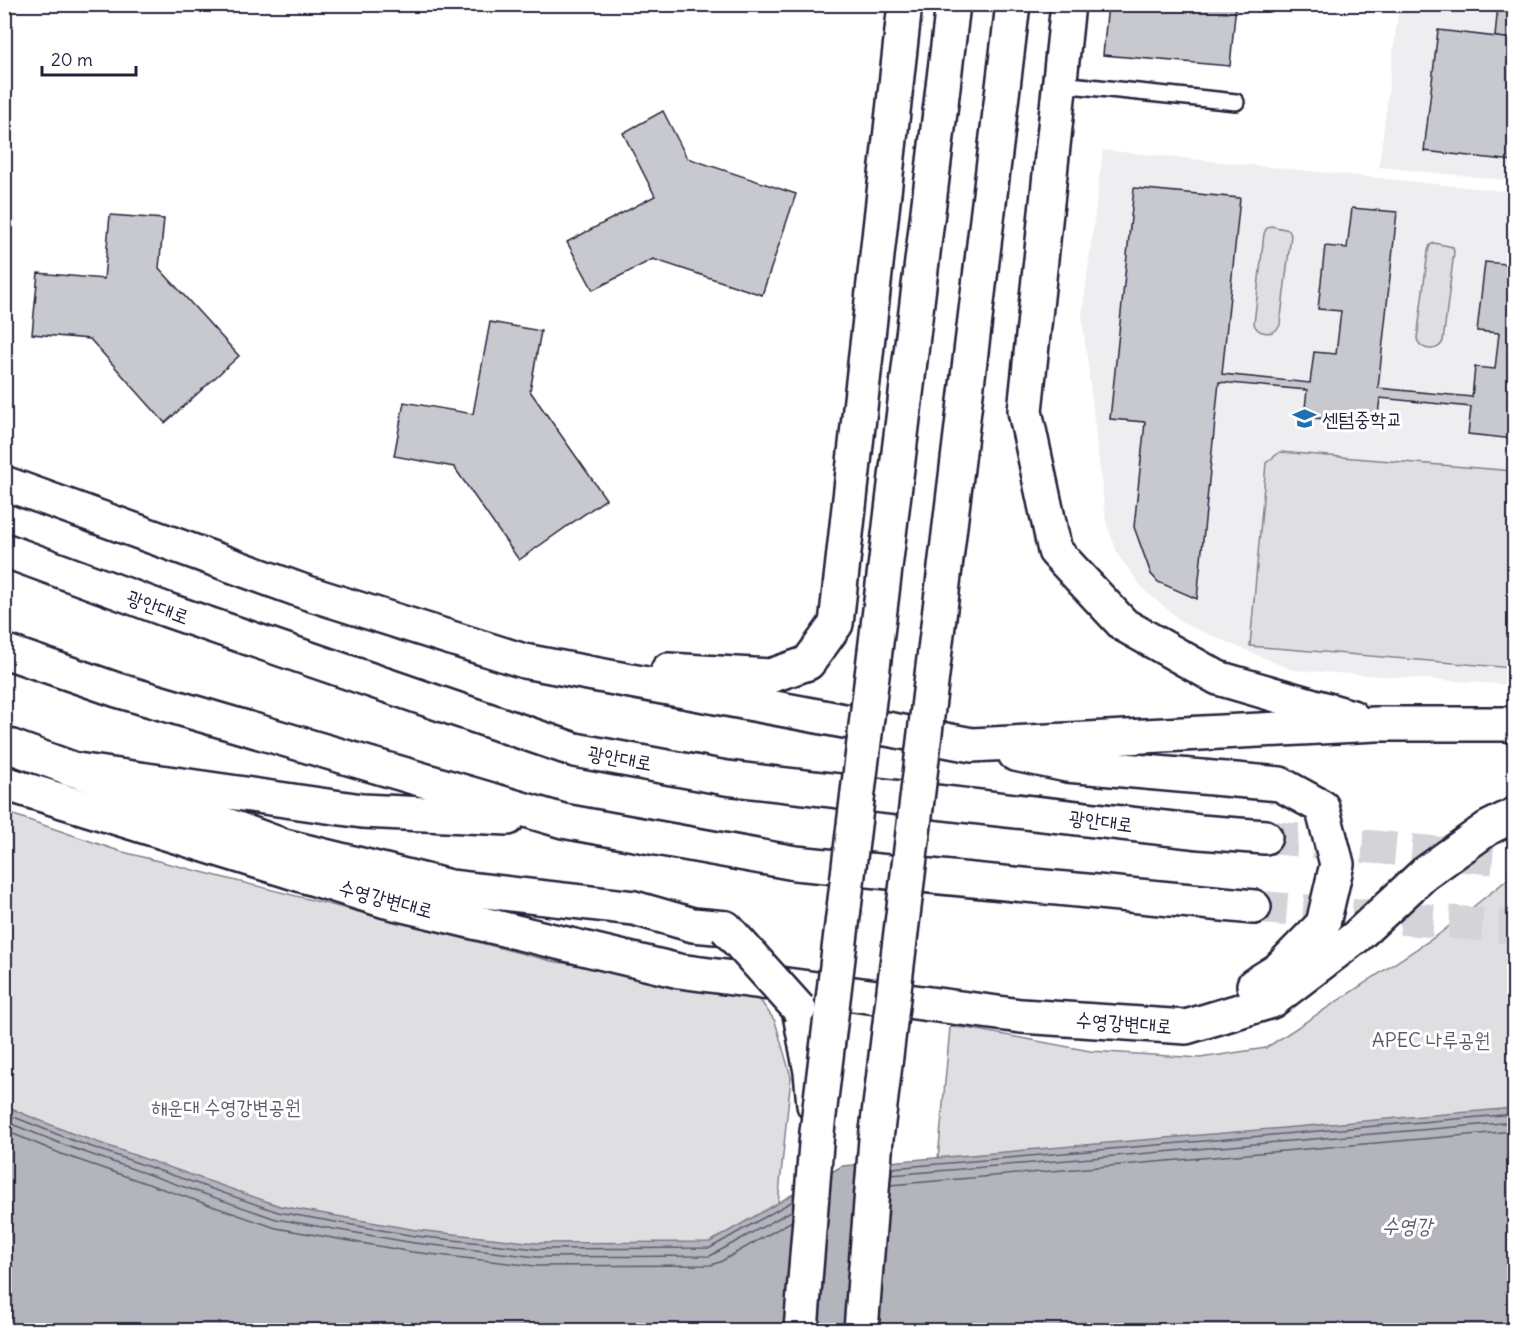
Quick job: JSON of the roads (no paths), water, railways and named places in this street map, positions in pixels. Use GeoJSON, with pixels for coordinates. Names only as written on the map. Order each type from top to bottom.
{"type":"FeatureCollection","features":[{"type":"Feature","properties":{"kind":"main road"},"geometry":{"type":"LineString","coordinates":[[524,661],[770,676],[808,663],[836,624],[905,4]]}},
{"type":"Feature","properties":{"kind":"main road"},"geometry":{"type":"LineString","coordinates":[[801,1330],[817,1132],[953,4]]}},
{"type":"Feature","properties":{"kind":"main road"},"geometry":{"type":"LineString","coordinates":[[861,1330],[876,1138],[1013,4]]}},
{"type":"Feature","properties":{"kind":"main road"},"geometry":{"type":"LineString","coordinates":[[1068,4],[1025,411],[1055,551],[1124,625],[1218,678],[1376,724]]}},
{"type":"Feature","properties":{"kind":"main road"},"geometry":{"type":"LineString","coordinates":[[4,483],[308,593],[524,661],[1067,765],[1280,784],[1322,807],[1337,864],[1323,924],[1278,970],[1186,1027]]}},
{"type":"Feature","properties":{"kind":"main road","name":"광안대로"},"geometry":{"type":"LineString","coordinates":[[4,550],[178,614],[575,750],[726,778],[1200,832],[1265,837]]}},
{"type":"Feature","properties":{"kind":"main road"},"geometry":{"type":"LineString","coordinates":[[4,651],[117,690],[563,821],[795,863],[1254,907]]}},
{"type":"Feature","properties":{"kind":"main road"},"geometry":{"type":"LineString","coordinates":[[972,745],[1376,724],[1515,724]]}},
{"type":"Feature","properties":{"kind":"main road"},"geometry":{"type":"LineString","coordinates":[[4,744],[284,846],[450,887],[634,908],[693,925],[726,928],[799,1009],[812,1072],[817,1132]]}},
{"type":"Feature","properties":{"kind":"main road"},"geometry":{"type":"LineString","coordinates":[[70,768],[362,811],[563,821]]}},
{"type":"Feature","properties":{"kind":"main road","name":"수영강변대로"},"geometry":{"type":"LineString","coordinates":[[4,783],[386,901],[679,971],[1021,1016],[1186,1027],[1272,1001],[1356,937],[1424,874],[1488,828],[1515,814]]}},
{"type":"Feature","properties":{"kind":"lane"},"geometry":{"type":"LineString","coordinates":[[1060,84],[1236,102]]}},
{"type":"Feature","properties":{"kind":"water","name":"수영강"},"geometry":{"type":"Polygon","coordinates":[[[4,1106],[71,1133],[280,1206],[416,1230],[537,1243],[710,1242],[842,1166],[1514,1108],[1514,1330],[5,1330],[4,1106]]]}},
{"type":"Feature","properties":{"kind":"tunnel"},"geometry":{"type":"LineString","coordinates":[[1265,837],[1514,860]]}},
{"type":"Feature","properties":{"kind":"tunnel"},"geometry":{"type":"LineString","coordinates":[[1254,907],[1514,927]]}},
{"type":"Feature","properties":{"kind":"place","name":"센텀중학교"},"geometry":{"type":"Point","coordinates":[1304,419]}},
{"type":"Feature","properties":{"kind":"park label","name":"APEC 나루공원"},"geometry":{"type":"Point","coordinates":[1431,1040]}},
{"type":"Feature","properties":{"kind":"park label","name":"해운대 수영강변공원"},"geometry":{"type":"Point","coordinates":[226,1107]}}]}
